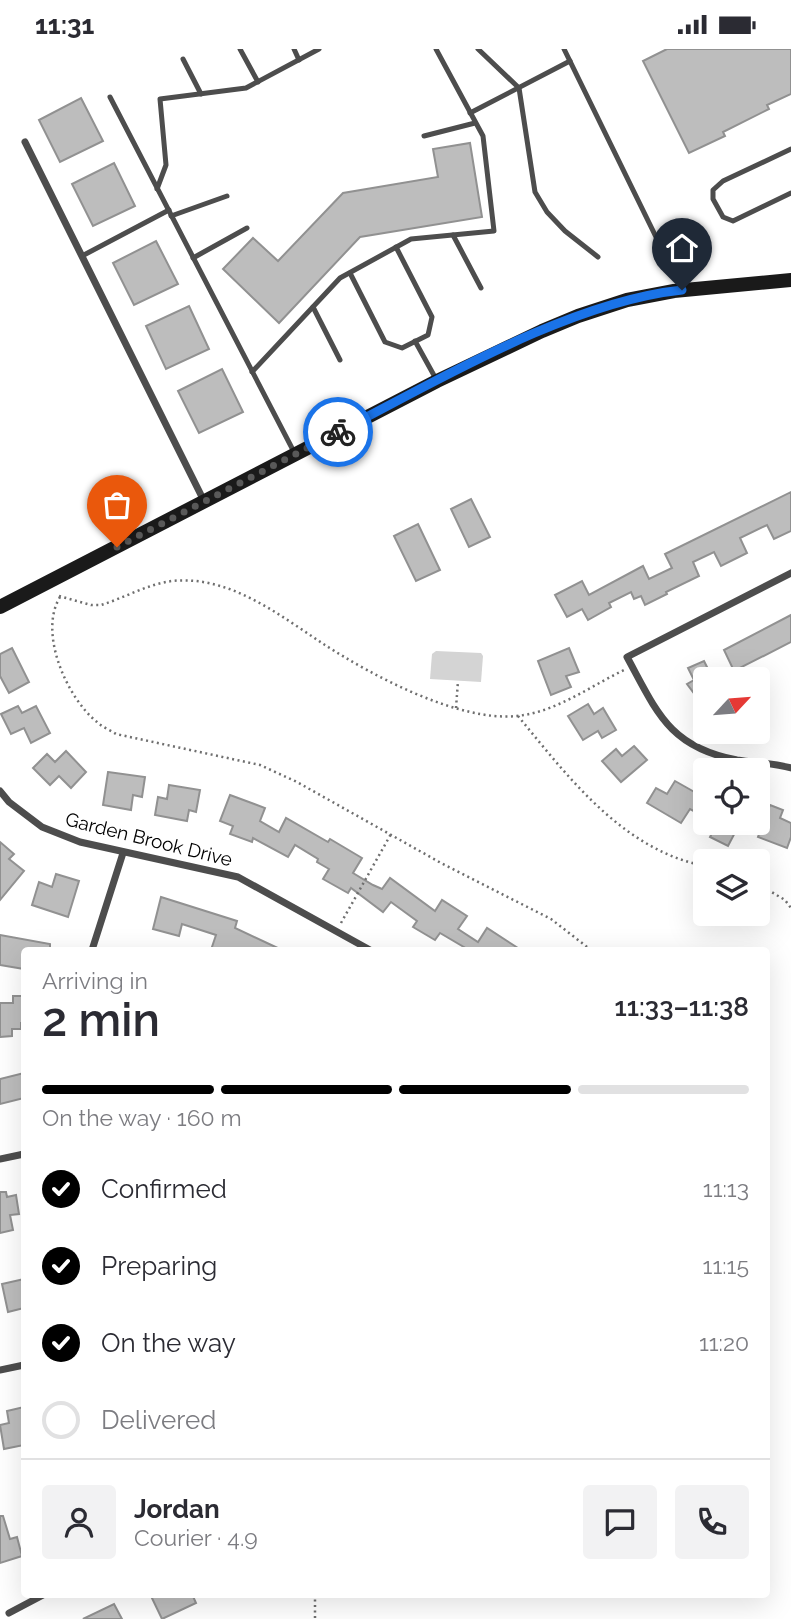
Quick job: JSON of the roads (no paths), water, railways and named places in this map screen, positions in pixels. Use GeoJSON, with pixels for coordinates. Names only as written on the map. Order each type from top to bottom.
{"type":"FeatureCollection","features":[{"type":"Feature","properties":{"kind":"street"},"geometry":{"type":"LineString","coordinates":[[25,142],[204,501]]}},
{"type":"Feature","properties":{"kind":"street"},"geometry":{"type":"LineString","coordinates":[[0,607],[437,381],[497,351],[578,316],[627,300],[682,290],[791,280]]}},
{"type":"Feature","properties":{"kind":"street"},"geometry":{"type":"LineString","coordinates":[[791,573],[627,657],[650,698],[675,734],[701,751],[737,760],[791,768]]}},
{"type":"Feature","properties":{"kind":"street","name":"Garden Brook Drive"},"geometry":{"type":"LineString","coordinates":[[0,791],[9,802],[42,827],[80,842],[123,853],[238,877],[364,947]]}},
{"type":"Feature","properties":{"kind":"street"},"geometry":{"type":"LineString","coordinates":[[93,947],[123,853]]}},
{"type":"Feature","properties":{"kind":"street"},"geometry":{"type":"LineString","coordinates":[[0,1159],[21,1155]]}},
{"type":"Feature","properties":{"kind":"street"},"geometry":{"type":"LineString","coordinates":[[0,1370],[21,1366]]}},
{"type":"Feature","properties":{"kind":"street"},"geometry":{"type":"LineString","coordinates":[[9,1613],[37,1598]]}},
{"type":"Feature","properties":{"kind":"lane"},"geometry":{"type":"LineString","coordinates":[[240,49],[258,82]]}},
{"type":"Feature","properties":{"kind":"lane"},"geometry":{"type":"LineString","coordinates":[[294,49],[299,60]]}},
{"type":"Feature","properties":{"kind":"lane"},"geometry":{"type":"LineString","coordinates":[[157,188],[166,165],[160,99],[246,88],[319,49]]}},
{"type":"Feature","properties":{"kind":"lane"},"geometry":{"type":"LineString","coordinates":[[252,372],[340,278],[350,272],[411,239],[494,231],[482,136],[436,49]]}},
{"type":"Feature","properties":{"kind":"lane"},"geometry":{"type":"LineString","coordinates":[[478,49],[519,88],[535,192],[547,212],[565,232],[598,257]]}},
{"type":"Feature","properties":{"kind":"lane"},"geometry":{"type":"LineString","coordinates":[[564,49],[682,290]]}},
{"type":"Feature","properties":{"kind":"lane"},"geometry":{"type":"LineString","coordinates":[[183,59],[201,94]]}},
{"type":"Feature","properties":{"kind":"lane"},"geometry":{"type":"LineString","coordinates":[[470,113],[570,61]]}},
{"type":"Feature","properties":{"kind":"lane"},"geometry":{"type":"LineString","coordinates":[[110,97],[295,454]]}},
{"type":"Feature","properties":{"kind":"lane"},"geometry":{"type":"LineString","coordinates":[[424,136],[475,123]]}},
{"type":"Feature","properties":{"kind":"lane"},"geometry":{"type":"LineString","coordinates":[[791,149],[723,181],[713,190],[713,199],[723,217],[733,221],[791,193]]}},
{"type":"Feature","properties":{"kind":"lane"},"geometry":{"type":"LineString","coordinates":[[82,256],[170,213],[227,196]]}},
{"type":"Feature","properties":{"kind":"lane"},"geometry":{"type":"LineString","coordinates":[[193,258],[247,228]]}},
{"type":"Feature","properties":{"kind":"lane"},"geometry":{"type":"LineString","coordinates":[[453,235],[481,288]]}},
{"type":"Feature","properties":{"kind":"lane"},"geometry":{"type":"LineString","coordinates":[[350,272],[385,342],[402,348],[428,335],[432,317],[396,247]]}},
{"type":"Feature","properties":{"kind":"lane"},"geometry":{"type":"LineString","coordinates":[[313,307],[340,360]]}},
{"type":"Feature","properties":{"kind":"lane"},"geometry":{"type":"LineString","coordinates":[[415,341],[437,381]]}}]}
